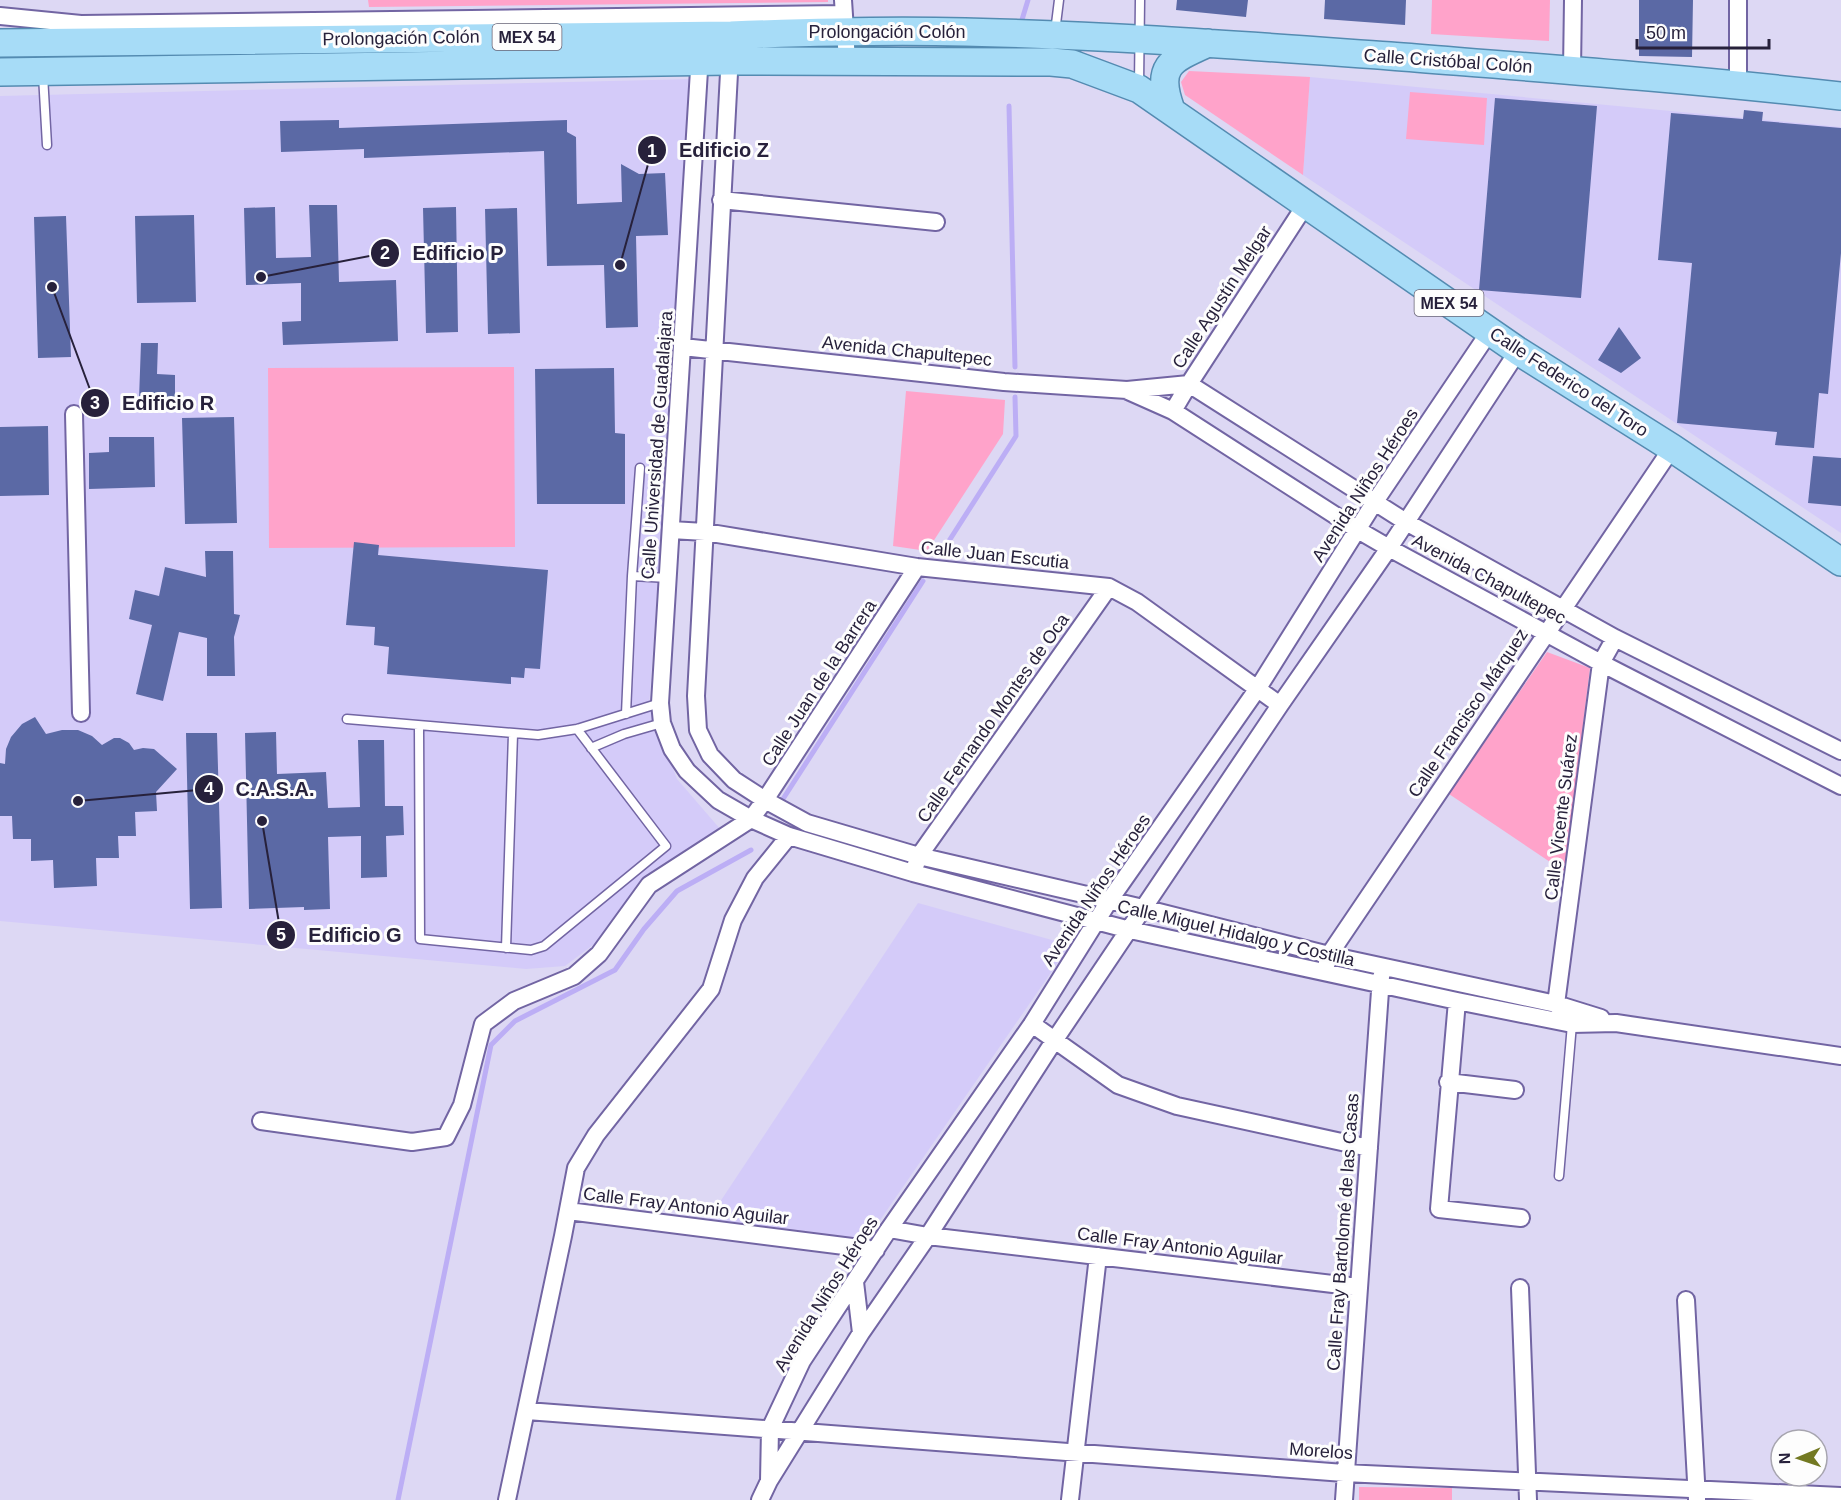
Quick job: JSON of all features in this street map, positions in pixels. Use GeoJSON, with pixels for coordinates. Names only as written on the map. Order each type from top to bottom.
{"type":"FeatureCollection","features":[{"type":"Feature","properties":{"kind":"main road","name":"Prolongación Colón"},"geometry":{"type":"LineString","coordinates":[[0,72],[700,62],[730,48],[844,15],[965,32],[1053,49]]}},
{"type":"Feature","properties":{"kind":"main road","name":"Prolongación Colón"},"geometry":{"type":"LineString","coordinates":[[0,43],[701,35],[730,48],[847,61],[1053,49]]}},
{"type":"Feature","properties":{"kind":"main road","name":"Calle Cristóbal Colón"},"geometry":{"type":"LineString","coordinates":[[1053,49],[1139,39],[1209,43],[1572,70],[1841,96]]}},
{"type":"Feature","properties":{"kind":"main road"},"geometry":{"type":"LineString","coordinates":[[1171,111],[1164,81],[1167,68],[1179,56],[1209,43]]}},
{"type":"Feature","properties":{"kind":"main road","name":"Calle Federico del Toro"},"geometry":{"type":"LineString","coordinates":[[1053,49],[1072,64],[1139,88],[1518,351],[1672,448],[1841,562]]}},
{"type":"Feature","properties":{"kind":"street"},"geometry":{"type":"LineString","coordinates":[[1572,70],[1573,0]]}},
{"type":"Feature","properties":{"kind":"street"},"geometry":{"type":"LineString","coordinates":[[1738,0],[1738,85]]}},
{"type":"Feature","properties":{"kind":"street"},"geometry":{"type":"LineString","coordinates":[[844,15],[847,61]]}},
{"type":"Feature","properties":{"kind":"street","name":"Prolongación Colón"},"geometry":{"type":"LineString","coordinates":[[0,16],[81,24],[844,15]]}},
{"type":"Feature","properties":{"kind":"street","name":"Calle Universidad de Guadalajara"},"geometry":{"type":"LineString","coordinates":[[701,35],[660,703],[662,723],[672,749],[687,771],[718,800],[751,819]]}},
{"type":"Feature","properties":{"kind":"street"},"geometry":{"type":"LineString","coordinates":[[730,48],[696,696],[698,730],[710,755],[734,780],[765,800]]}},
{"type":"Feature","properties":{"kind":"street"},"geometry":{"type":"LineString","coordinates":[[721,200],[936,222]]}},
{"type":"Feature","properties":{"kind":"street","name":"Calle Agustín Melgar"},"geometry":{"type":"LineString","coordinates":[[1173,411],[1188,384],[1306,204]]}},
{"type":"Feature","properties":{"kind":"street","name":"Avenida Niños Héroes"},"geometry":{"type":"LineString","coordinates":[[769,1481],[770,1429],[802,1361],[1032,1024],[1109,901],[1258,688],[1374,503],[1490,331]]}},
{"type":"Feature","properties":{"kind":"street","name":"Avenida Chapultepec"},"geometry":{"type":"LineString","coordinates":[[683,347],[1004,382],[1127,390],[1188,384],[1406,522],[1615,638],[1841,752]]}},
{"type":"Feature","properties":{"kind":"street","name":"Avenida Niños Héroes"},"geometry":{"type":"LineString","coordinates":[[760,1500],[769,1481],[861,1333],[1143,908],[1389,548],[1518,351]]}},
{"type":"Feature","properties":{"kind":"street","name":"Avenida Chapultepec"},"geometry":{"type":"LineString","coordinates":[[1127,390],[1173,411],[1389,548],[1601,663],[1841,786]]}},
{"type":"Feature","properties":{"kind":"street"},"geometry":{"type":"LineString","coordinates":[[74,414],[81,713]]}},
{"type":"Feature","properties":{"kind":"street","name":"Calle Francisco Márquez"},"geometry":{"type":"LineString","coordinates":[[1324,973],[1329,955],[1672,448]]}},
{"type":"Feature","properties":{"kind":"street","name":"Calle Juan Escutia"},"geometry":{"type":"LineString","coordinates":[[671,530],[705,532],[917,567],[1109,587],[1137,602],[1280,705]]}},
{"type":"Feature","properties":{"kind":"street","name":"Calle Juan de la Barrera"},"geometry":{"type":"LineString","coordinates":[[261,1121],[412,1142],[446,1137],[462,1105],[483,1024],[514,1001],[574,976],[599,954],[650,885],[751,819],[917,567]]}},
{"type":"Feature","properties":{"kind":"street","name":"Calle Fernando Montes de Oca"},"geometry":{"type":"LineString","coordinates":[[913,873],[919,856],[1109,587]]}},
{"type":"Feature","properties":{"kind":"street","name":"Calle Vicente Suárez"},"geometry":{"type":"LineString","coordinates":[[1556,1004],[1601,663],[1615,638]]}},
{"type":"Feature","properties":{"kind":"street","name":"Calle Miguel Hidalgo y Costilla"},"geometry":{"type":"LineString","coordinates":[[765,800],[807,823],[919,856],[1143,908],[1329,955],[1556,1004],[1616,1023],[1841,1056]]}},
{"type":"Feature","properties":{"kind":"street","name":"Calle Miguel Hidalgo y Costilla"},"geometry":{"type":"LineString","coordinates":[[751,819],[789,836],[913,873],[1130,930],[1381,986],[1572,1024],[1616,1023]]}},
{"type":"Feature","properties":{"kind":"street"},"geometry":{"type":"LineString","coordinates":[[568,1211],[576,1168],[596,1135],[711,989],[733,920],[754,879],[789,836]]}},
{"type":"Feature","properties":{"kind":"street","name":"Calle Fray Bartolomé de las Casas"},"geometry":{"type":"LineString","coordinates":[[1344,1500],[1344,1473],[1382,967]]}},
{"type":"Feature","properties":{"kind":"street"},"geometry":{"type":"LineString","coordinates":[[1457,1001],[1438,1209],[1521,1218]]}},
{"type":"Feature","properties":{"kind":"street"},"geometry":{"type":"LineString","coordinates":[[1556,1004],[1572,1024]]}},
{"type":"Feature","properties":{"kind":"street"},"geometry":{"type":"LineString","coordinates":[[1032,1024],[1118,1085],[1177,1106],[1369,1149]]}},
{"type":"Feature","properties":{"kind":"street"},"geometry":{"type":"LineString","coordinates":[[1448,1082],[1515,1090]]}},
{"type":"Feature","properties":{"kind":"street","name":"Calle Fray Antonio Aguilar"},"geometry":{"type":"LineString","coordinates":[[507,1500],[568,1211],[876,1250]]}},
{"type":"Feature","properties":{"kind":"street","name":"Calle Fray Antonio Aguilar"},"geometry":{"type":"LineString","coordinates":[[890,1229],[927,1236],[1359,1287]]}},
{"type":"Feature","properties":{"kind":"street"},"geometry":{"type":"LineString","coordinates":[[1070,1500],[1098,1256]]}},
{"type":"Feature","properties":{"kind":"street"},"geometry":{"type":"LineString","coordinates":[[855,1282],[861,1333]]}},
{"type":"Feature","properties":{"kind":"street"},"geometry":{"type":"LineString","coordinates":[[1520,1288],[1528,1500]]}},
{"type":"Feature","properties":{"kind":"street"},"geometry":{"type":"LineString","coordinates":[[1686,1300],[1696,1495]]}},
{"type":"Feature","properties":{"kind":"street","name":"Morelos"},"geometry":{"type":"LineString","coordinates":[[527,1411],[1344,1473],[1528,1480],[1696,1495],[1841,1496]]}},
{"type":"Feature","properties":{"kind":"lane"},"geometry":{"type":"LineString","coordinates":[[1053,49],[1059,0]]}},
{"type":"Feature","properties":{"kind":"lane"},"geometry":{"type":"LineString","coordinates":[[1139,88],[1140,0]]}},
{"type":"Feature","properties":{"kind":"lane"},"geometry":{"type":"LineString","coordinates":[[43,72],[47,145]]}},
{"type":"Feature","properties":{"kind":"lane"},"geometry":{"type":"LineString","coordinates":[[626,714],[632,576],[640,468]]}},
{"type":"Feature","properties":{"kind":"lane"},"geometry":{"type":"LineString","coordinates":[[632,576],[668,578]]}},
{"type":"Feature","properties":{"kind":"lane"},"geometry":{"type":"LineString","coordinates":[[347,719],[538,735],[576,729],[660,703]]}},
{"type":"Feature","properties":{"kind":"lane"},"geometry":{"type":"LineString","coordinates":[[591,747],[662,723]]}},
{"type":"Feature","properties":{"kind":"lane"},"geometry":{"type":"LineString","coordinates":[[419,726],[420,939],[531,950],[544,946],[666,846],[576,729]]}},
{"type":"Feature","properties":{"kind":"lane"},"geometry":{"type":"LineString","coordinates":[[506,948],[513,734]]}},
{"type":"Feature","properties":{"kind":"lane"},"geometry":{"type":"LineString","coordinates":[[1559,1176],[1572,1024]]}},
{"type":"Feature","properties":{"kind":"shaded area"},"geometry":{"type":"Polygon","coordinates":[[[368,0],[828,0],[828,2],[369,7],[368,0]]]}},
{"type":"Feature","properties":{"kind":"shaded area"},"geometry":{"type":"Polygon","coordinates":[[[1432,0],[1550,0],[1549,41],[1431,34],[1432,0]]]}},
{"type":"Feature","properties":{"kind":"shaded area"},"geometry":{"type":"Polygon","coordinates":[[[1189,71],[1310,77],[1303,175],[1185,95],[1181,82],[1189,71]]]}},
{"type":"Feature","properties":{"kind":"shaded area"},"geometry":{"type":"Polygon","coordinates":[[[1310,77],[1841,127],[1841,533],[1303,175],[1310,77]]]}},
{"type":"Feature","properties":{"kind":"shaded area"},"geometry":{"type":"Polygon","coordinates":[[[693,79],[649,707],[677,779],[721,830],[637,885],[601,939],[565,966],[526,969],[0,921],[0,96],[693,79]]]}},
{"type":"Feature","properties":{"kind":"shaded area"},"geometry":{"type":"Polygon","coordinates":[[[1410,92],[1487,98],[1484,145],[1406,139],[1410,92]]]}},
{"type":"Feature","properties":{"kind":"shaded area"},"geometry":{"type":"Polygon","coordinates":[[[514,367],[515,547],[269,548],[268,368],[514,367]]]}},
{"type":"Feature","properties":{"kind":"shaded area"},"geometry":{"type":"Polygon","coordinates":[[[906,391],[1005,400],[1003,434],[927,551],[893,546],[906,391]]]}},
{"type":"Feature","properties":{"kind":"shaded area"},"geometry":{"type":"Polygon","coordinates":[[[1547,652],[1590,668],[1565,872],[1449,794],[1547,652]]]}},
{"type":"Feature","properties":{"kind":"shaded area"},"geometry":{"type":"Polygon","coordinates":[[[918,903],[1070,945],[867,1239],[708,1220],[918,903]]]}},
{"type":"Feature","properties":{"kind":"shaded area"},"geometry":{"type":"Polygon","coordinates":[[[1359,1487],[1452,1488],[1452,1500],[1359,1500],[1359,1487]]]}},
{"type":"Feature","properties":{"kind":"building"},"geometry":{"type":"Polygon","coordinates":[[[1177,0],[1248,0],[1246,17],[1176,10],[1177,0]]]}},
{"type":"Feature","properties":{"kind":"building"},"geometry":{"type":"Polygon","coordinates":[[[1325,0],[1406,0],[1405,25],[1324,19],[1325,0]]]}},
{"type":"Feature","properties":{"kind":"building"},"geometry":{"type":"Polygon","coordinates":[[[1639,0],[1693,0],[1692,57],[1639,56],[1639,0]]]}},
{"type":"Feature","properties":{"kind":"building"},"geometry":{"type":"Polygon","coordinates":[[[1495,98],[1597,106],[1581,298],[1479,290],[1495,98]]]}},
{"type":"Feature","properties":{"kind":"building"},"geometry":{"type":"Polygon","coordinates":[[[1744,110],[1763,112],[1762,121],[1841,128],[1841,253],[1828,394],[1819,393],[1814,448],[1775,445],[1777,432],[1677,423],[1692,263],[1658,260],[1671,113],[1743,119],[1744,110]]]}},
{"type":"Feature","properties":{"kind":"building"},"geometry":{"type":"Polygon","coordinates":[[[339,120],[339,128],[567,120],[567,132],[576,137],[577,204],[622,202],[621,164],[639,174],[665,173],[668,235],[636,236],[638,327],[606,328],[604,265],[547,266],[544,151],[364,158],[364,149],[281,152],[280,121],[339,120]]]}},
{"type":"Feature","properties":{"kind":"building"},"geometry":{"type":"Polygon","coordinates":[[[309,205],[337,205],[339,282],[396,280],[398,341],[283,345],[282,322],[301,321],[301,283],[246,285],[244,208],[275,207],[276,258],[311,257],[309,205]]]}},
{"type":"Feature","properties":{"kind":"building"},"geometry":{"type":"Polygon","coordinates":[[[456,207],[458,332],[426,333],[423,208],[456,207]]]}},
{"type":"Feature","properties":{"kind":"building"},"geometry":{"type":"Polygon","coordinates":[[[517,208],[520,333],[488,334],[485,209],[517,208]]]}},
{"type":"Feature","properties":{"kind":"building"},"geometry":{"type":"Polygon","coordinates":[[[194,215],[196,302],[137,303],[135,216],[194,215]]]}},
{"type":"Feature","properties":{"kind":"building"},"geometry":{"type":"Polygon","coordinates":[[[66,216],[71,357],[38,358],[34,217],[66,216]]]}},
{"type":"Feature","properties":{"kind":"building"},"geometry":{"type":"Polygon","coordinates":[[[1619,327],[1641,358],[1621,373],[1598,360],[1619,327]]]}},
{"type":"Feature","properties":{"kind":"building"},"geometry":{"type":"Polygon","coordinates":[[[141,343],[158,343],[157,374],[175,375],[175,400],[139,399],[141,343]]]}},
{"type":"Feature","properties":{"kind":"building"},"geometry":{"type":"Polygon","coordinates":[[[614,368],[615,433],[625,434],[625,504],[537,504],[535,369],[614,368]]]}},
{"type":"Feature","properties":{"kind":"building"},"geometry":{"type":"Polygon","coordinates":[[[234,417],[237,523],[185,524],[182,418],[234,417]]]}},
{"type":"Feature","properties":{"kind":"building"},"geometry":{"type":"Polygon","coordinates":[[[48,426],[49,495],[0,496],[0,427],[48,426]]]}},
{"type":"Feature","properties":{"kind":"building"},"geometry":{"type":"Polygon","coordinates":[[[109,437],[154,437],[155,487],[89,489],[89,453],[109,452],[109,437]]]}},
{"type":"Feature","properties":{"kind":"building"},"geometry":{"type":"Polygon","coordinates":[[[1813,456],[1841,458],[1841,506],[1808,503],[1813,456]]]}},
{"type":"Feature","properties":{"kind":"building"},"geometry":{"type":"Polygon","coordinates":[[[354,542],[379,545],[378,555],[548,570],[540,669],[525,668],[524,678],[511,677],[511,684],[387,674],[389,647],[374,645],[375,627],[346,625],[354,542]]]}},
{"type":"Feature","properties":{"kind":"building"},"geometry":{"type":"Polygon","coordinates":[[[205,551],[233,551],[234,614],[240,615],[234,637],[235,676],[207,676],[207,638],[179,632],[163,701],[136,694],[152,625],[129,619],[135,590],[159,596],[165,567],[206,577],[205,551]]]}},
{"type":"Feature","properties":{"kind":"building"},"geometry":{"type":"Polygon","coordinates":[[[35,717],[46,734],[62,730],[78,730],[92,736],[102,745],[114,738],[120,738],[129,743],[134,750],[154,749],[177,769],[156,792],[157,811],[135,812],[136,836],[118,836],[119,858],[96,858],[97,886],[54,888],[53,860],[31,861],[31,839],[13,839],[12,816],[0,816],[0,763],[5,764],[6,749],[11,737],[22,724],[35,717]]]}},
{"type":"Feature","properties":{"kind":"building"},"geometry":{"type":"Polygon","coordinates":[[[276,732],[277,774],[326,772],[328,808],[360,807],[358,740],[384,740],[385,806],[403,806],[404,835],[386,836],[387,877],[361,878],[361,836],[328,837],[330,909],[304,910],[304,907],[249,909],[245,733],[276,732]]]}},
{"type":"Feature","properties":{"kind":"building"},"geometry":{"type":"Polygon","coordinates":[[[186,733],[217,733],[222,908],[190,909],[186,733]]]}},
{"type":"Feature","properties":{"kind":"waterway"},"geometry":{"type":"LineString","coordinates":[[1021,23],[1028,0]]}},
{"type":"Feature","properties":{"kind":"waterway"},"geometry":{"type":"LineString","coordinates":[[1009,106],[1015,367]]}},
{"type":"Feature","properties":{"kind":"waterway"},"geometry":{"type":"LineString","coordinates":[[940,555],[1016,436],[1015,397]]}},
{"type":"Feature","properties":{"kind":"waterway"},"geometry":{"type":"LineString","coordinates":[[783,799],[923,581]]}},
{"type":"Feature","properties":{"kind":"waterway"},"geometry":{"type":"LineString","coordinates":[[398,1500],[491,1045],[515,1021],[615,970],[644,929],[677,891],[751,850]]}},
{"type":"Feature","properties":{"kind":"place","name":"Edificio Z"},"geometry":{"type":"Point","coordinates":[620,265]}},
{"type":"Feature","properties":{"kind":"place","name":"Edificio P"},"geometry":{"type":"Point","coordinates":[261,277]}},
{"type":"Feature","properties":{"kind":"place","name":"Edificio R"},"geometry":{"type":"Point","coordinates":[52,287]}},
{"type":"Feature","properties":{"kind":"place","name":"C.A.S.A."},"geometry":{"type":"Point","coordinates":[78,801]}},
{"type":"Feature","properties":{"kind":"place","name":"Edificio G"},"geometry":{"type":"Point","coordinates":[262,821]}}]}
